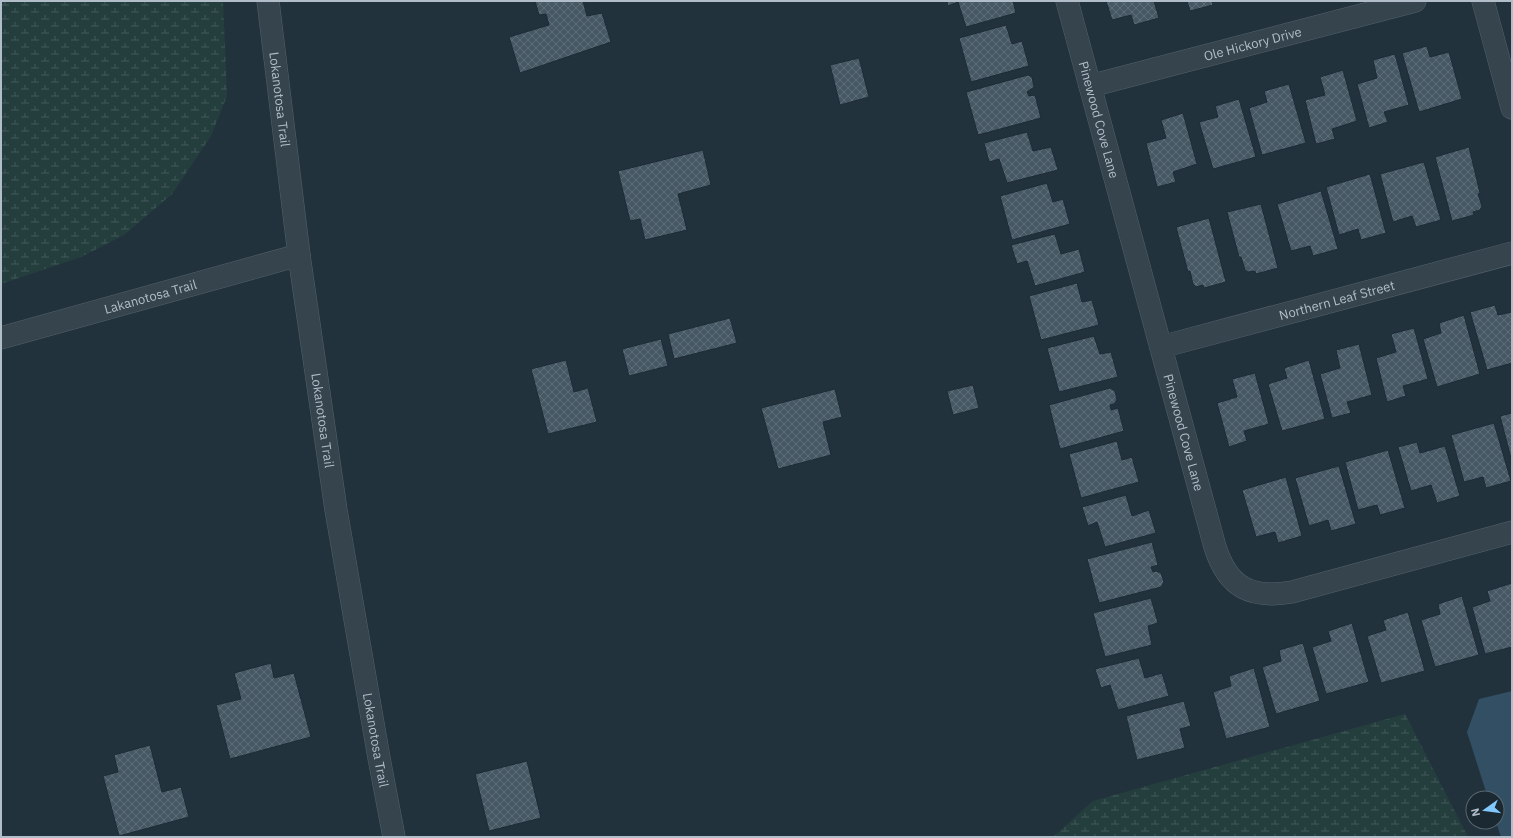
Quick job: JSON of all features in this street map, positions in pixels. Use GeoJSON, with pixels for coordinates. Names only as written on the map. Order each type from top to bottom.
{"type":"FeatureCollection","features":[{"type":"Feature","properties":{"kind":"street","name":"Lokanotosa Trail"},"geometry":{"type":"LineString","coordinates":[[268,1],[299,255],[336,510],[394,837]]}},
{"type":"Feature","properties":{"kind":"street","name":"Pinewood Cove Lane"},"geometry":{"type":"LineString","coordinates":[[1067,1],[1220,561],[1226,573],[1236,583],[1249,590],[1262,594],[1278,595],[1512,532]]}},
{"type":"Feature","properties":{"kind":"street","name":"Ole Hickory Drive"},"geometry":{"type":"LineString","coordinates":[[1090,86],[1414,1]]}},
{"type":"Feature","properties":{"kind":"street"},"geometry":{"type":"LineString","coordinates":[[1483,1],[1512,108]]}},
{"type":"Feature","properties":{"kind":"street","name":"Northern Leaf Street"},"geometry":{"type":"LineString","coordinates":[[1161,347],[1512,253]]}},
{"type":"Feature","properties":{"kind":"street","name":"Lakanotosa Trail"},"geometry":{"type":"LineString","coordinates":[[1,338],[299,255]]}},
{"type":"Feature","properties":{"kind":"green space"},"geometry":{"type":"Polygon","coordinates":[[[1,1],[223,1],[227,96],[211,136],[172,194],[124,235],[81,257],[1,284],[1,1]]]}},
{"type":"Feature","properties":{"kind":"green space"},"geometry":{"type":"Polygon","coordinates":[[[1405,714],[1468,837],[1053,837],[1093,801],[1405,714]]]}},
{"type":"Feature","properties":{"kind":"water"},"geometry":{"type":"Polygon","coordinates":[[[1512,691],[1512,837],[1501,837],[1499,830],[1505,830],[1505,790],[1485,790],[1467,732],[1479,699],[1512,691]]]}},
{"type":"Feature","properties":{"kind":"building"},"geometry":{"type":"Polygon","coordinates":[[[535,1],[583,1],[587,16],[602,13],[611,42],[520,73],[509,37],[549,25],[546,14],[539,15],[535,1]]]}},
{"type":"Feature","properties":{"kind":"building"},"geometry":{"type":"Polygon","coordinates":[[[947,1],[1013,1],[1016,13],[966,27],[958,2],[948,6],[947,1]]]}},
{"type":"Feature","properties":{"kind":"building"},"geometry":{"type":"Polygon","coordinates":[[[1106,1],[1154,1],[1159,18],[1134,25],[1131,15],[1112,20],[1106,1]]]}},
{"type":"Feature","properties":{"kind":"building"},"geometry":{"type":"Polygon","coordinates":[[[1187,1],[1212,1],[1213,5],[1190,11],[1187,1]]]}},
{"type":"Feature","properties":{"kind":"building"},"geometry":{"type":"Polygon","coordinates":[[[1006,25],[1012,44],[1022,41],[1029,66],[971,82],[959,38],[1006,25]]]}},
{"type":"Feature","properties":{"kind":"building"},"geometry":{"type":"Polygon","coordinates":[[[1427,46],[1430,57],[1449,52],[1462,99],[1419,112],[1402,53],[1427,46]]]}},
{"type":"Feature","properties":{"kind":"building"},"geometry":{"type":"Polygon","coordinates":[[[1395,54],[1409,105],[1384,112],[1388,122],[1369,128],[1357,84],[1377,78],[1373,60],[1395,54]]]}},
{"type":"Feature","properties":{"kind":"building"},"geometry":{"type":"Polygon","coordinates":[[[859,58],[869,97],[840,105],[830,65],[859,58]]]}},
{"type":"Feature","properties":{"kind":"building"},"geometry":{"type":"Polygon","coordinates":[[[1343,70],[1357,121],[1332,129],[1335,139],[1316,144],[1305,100],[1325,95],[1320,77],[1343,70]]]}},
{"type":"Feature","properties":{"kind":"building"},"geometry":{"type":"Polygon","coordinates":[[[1028,75],[1032,77],[1034,87],[1027,92],[1029,96],[1035,95],[1041,118],[978,135],[966,92],[1028,75]]]}},
{"type":"Feature","properties":{"kind":"building"},"geometry":{"type":"Polygon","coordinates":[[[1289,84],[1306,143],[1262,155],[1249,108],[1267,102],[1264,91],[1289,84]]]}},
{"type":"Feature","properties":{"kind":"building"},"geometry":{"type":"Polygon","coordinates":[[[1239,99],[1256,157],[1213,169],[1199,122],[1218,117],[1215,106],[1239,99]]]}},
{"type":"Feature","properties":{"kind":"building"},"geometry":{"type":"Polygon","coordinates":[[[1183,113],[1197,164],[1173,172],[1176,182],[1157,187],[1146,143],[1166,138],[1161,120],[1183,113]]]}},
{"type":"Feature","properties":{"kind":"building"},"geometry":{"type":"Polygon","coordinates":[[[1027,132],[1033,151],[1051,147],[1058,170],[1007,183],[999,159],[989,162],[984,143],[1027,132]]]}},
{"type":"Feature","properties":{"kind":"building"},"geometry":{"type":"Polygon","coordinates":[[[1469,147],[1480,193],[1478,194],[1482,206],[1480,210],[1473,212],[1474,215],[1452,221],[1435,157],[1469,147]]]}},
{"type":"Feature","properties":{"kind":"building"},"geometry":{"type":"Polygon","coordinates":[[[703,150],[711,185],[678,194],[687,230],[645,240],[640,219],[630,221],[618,171],[703,150]]]}},
{"type":"Feature","properties":{"kind":"building"},"geometry":{"type":"Polygon","coordinates":[[[1424,162],[1441,220],[1416,227],[1412,216],[1393,222],[1380,174],[1424,162]]]}},
{"type":"Feature","properties":{"kind":"building"},"geometry":{"type":"Polygon","coordinates":[[[1370,174],[1386,233],[1361,240],[1358,229],[1339,235],[1326,187],[1370,174]]]}},
{"type":"Feature","properties":{"kind":"building"},"geometry":{"type":"Polygon","coordinates":[[[1047,183],[1053,202],[1063,199],[1070,224],[1012,240],[1000,196],[1047,183]]]}},
{"type":"Feature","properties":{"kind":"building"},"geometry":{"type":"Polygon","coordinates":[[[1321,191],[1338,249],[1313,256],[1310,246],[1291,251],[1277,204],[1321,191]]]}},
{"type":"Feature","properties":{"kind":"building"},"geometry":{"type":"Polygon","coordinates":[[[1261,204],[1278,268],[1256,274],[1255,271],[1248,272],[1245,270],[1241,257],[1239,257],[1227,212],[1261,204]]]}},
{"type":"Feature","properties":{"kind":"building"},"geometry":{"type":"Polygon","coordinates":[[[1209,218],[1226,282],[1204,288],[1203,285],[1196,287],[1193,284],[1190,271],[1188,272],[1176,227],[1209,218]]]}},
{"type":"Feature","properties":{"kind":"building"},"geometry":{"type":"Polygon","coordinates":[[[1055,234],[1061,254],[1079,249],[1085,272],[1035,286],[1027,261],[1017,264],[1011,245],[1055,234]]]}},
{"type":"Feature","properties":{"kind":"building"},"geometry":{"type":"Polygon","coordinates":[[[1077,283],[1082,302],[1092,300],[1099,325],[1041,340],[1029,296],[1077,283]]]}},
{"type":"Feature","properties":{"kind":"building"},"geometry":{"type":"Polygon","coordinates":[[[1495,305],[1498,315],[1512,312],[1512,363],[1487,370],[1470,312],[1495,305]]]}},
{"type":"Feature","properties":{"kind":"building"},"geometry":{"type":"Polygon","coordinates":[[[1464,315],[1480,374],[1437,387],[1423,339],[1441,333],[1439,323],[1464,315]]]}},
{"type":"Feature","properties":{"kind":"building"},"geometry":{"type":"Polygon","coordinates":[[[730,318],[737,343],[674,359],[668,334],[730,318]]]}},
{"type":"Feature","properties":{"kind":"building"},"geometry":{"type":"Polygon","coordinates":[[[1414,328],[1428,379],[1403,386],[1406,396],[1387,402],[1376,358],[1396,352],[1391,334],[1414,328]]]}},
{"type":"Feature","properties":{"kind":"building"},"geometry":{"type":"Polygon","coordinates":[[[1094,336],[1100,354],[1111,352],[1118,377],[1059,392],[1047,348],[1094,336]]]}},
{"type":"Feature","properties":{"kind":"building"},"geometry":{"type":"Polygon","coordinates":[[[661,339],[668,366],[629,376],[622,349],[661,339]]]}},
{"type":"Feature","properties":{"kind":"building"},"geometry":{"type":"Polygon","coordinates":[[[1359,344],[1372,395],[1347,402],[1351,413],[1332,418],[1320,374],[1340,368],[1336,350],[1359,344]]]}},
{"type":"Feature","properties":{"kind":"building"},"geometry":{"type":"Polygon","coordinates":[[[566,360],[574,392],[588,388],[597,422],[548,434],[531,369],[566,360]]]}},
{"type":"Feature","properties":{"kind":"building"},"geometry":{"type":"Polygon","coordinates":[[[1309,360],[1325,419],[1282,431],[1268,384],[1287,378],[1284,368],[1309,360]]]}},
{"type":"Feature","properties":{"kind":"building"},"geometry":{"type":"Polygon","coordinates":[[[1255,373],[1269,424],[1244,431],[1247,441],[1229,447],[1217,403],[1237,397],[1232,379],[1255,373]]]}},
{"type":"Feature","properties":{"kind":"building"},"geometry":{"type":"Polygon","coordinates":[[[973,385],[979,408],[953,415],[947,391],[973,385]]]}},
{"type":"Feature","properties":{"kind":"building"},"geometry":{"type":"Polygon","coordinates":[[[1110,388],[1115,391],[1117,400],[1114,404],[1110,405],[1111,410],[1118,408],[1124,431],[1060,449],[1049,405],[1110,388]]]}},
{"type":"Feature","properties":{"kind":"building"},"geometry":{"type":"Polygon","coordinates":[[[835,389],[842,417],[823,422],[831,455],[778,469],[761,408],[835,389]]]}},
{"type":"Feature","properties":{"kind":"building"},"geometry":{"type":"Polygon","coordinates":[[[1512,413],[1512,462],[1500,416],[1512,413]]]}},
{"type":"Feature","properties":{"kind":"building"},"geometry":{"type":"Polygon","coordinates":[[[1494,423],[1511,481],[1486,488],[1483,477],[1464,482],[1451,435],[1494,423]]]}},
{"type":"Feature","properties":{"kind":"building"},"geometry":{"type":"Polygon","coordinates":[[[1117,441],[1122,460],[1132,457],[1139,482],[1081,498],[1069,454],[1117,441]]]}},
{"type":"Feature","properties":{"kind":"building"},"geometry":{"type":"Polygon","coordinates":[[[1417,442],[1420,453],[1445,446],[1460,496],[1437,503],[1431,485],[1411,491],[1398,447],[1417,442]]]}},
{"type":"Feature","properties":{"kind":"building"},"geometry":{"type":"Polygon","coordinates":[[[1388,450],[1405,508],[1380,515],[1377,505],[1358,510],[1345,462],[1388,450]]]}},
{"type":"Feature","properties":{"kind":"building"},"geometry":{"type":"Polygon","coordinates":[[[1339,466],[1356,524],[1331,531],[1328,520],[1309,526],[1295,478],[1339,466]]]}},
{"type":"Feature","properties":{"kind":"building"},"geometry":{"type":"Polygon","coordinates":[[[1286,477],[1302,536],[1278,543],[1275,532],[1256,537],[1242,490],[1286,477]]]}},
{"type":"Feature","properties":{"kind":"building"},"geometry":{"type":"Polygon","coordinates":[[[1126,495],[1132,516],[1149,510],[1156,533],[1105,547],[1097,522],[1088,526],[1082,507],[1126,495]]]}},
{"type":"Feature","properties":{"kind":"building"},"geometry":{"type":"Polygon","coordinates":[[[1152,542],[1158,565],[1151,567],[1153,572],[1156,571],[1161,573],[1164,582],[1161,587],[1099,603],[1087,559],[1152,542]]]}},
{"type":"Feature","properties":{"kind":"building"},"geometry":{"type":"Polygon","coordinates":[[[1512,583],[1512,647],[1485,654],[1472,607],[1490,601],[1487,591],[1512,583]]]}},
{"type":"Feature","properties":{"kind":"building"},"geometry":{"type":"Polygon","coordinates":[[[1462,596],[1479,655],[1435,667],[1421,620],[1440,614],[1438,604],[1462,596]]]}},
{"type":"Feature","properties":{"kind":"building"},"geometry":{"type":"Polygon","coordinates":[[[1151,598],[1158,623],[1148,626],[1152,645],[1105,657],[1093,613],[1151,598]]]}},
{"type":"Feature","properties":{"kind":"building"},"geometry":{"type":"Polygon","coordinates":[[[1408,612],[1425,671],[1381,683],[1367,636],[1386,630],[1383,620],[1408,612]]]}},
{"type":"Feature","properties":{"kind":"building"},"geometry":{"type":"Polygon","coordinates":[[[1352,623],[1369,682],[1326,694],[1312,647],[1331,641],[1328,631],[1352,623]]]}},
{"type":"Feature","properties":{"kind":"building"},"geometry":{"type":"Polygon","coordinates":[[[1303,643],[1320,701],[1276,714],[1262,667],[1281,661],[1279,650],[1303,643]]]}},
{"type":"Feature","properties":{"kind":"building"},"geometry":{"type":"Polygon","coordinates":[[[1139,658],[1145,678],[1162,673],[1169,696],[1118,710],[1110,685],[1101,688],[1095,669],[1139,658]]]}},
{"type":"Feature","properties":{"kind":"building"},"geometry":{"type":"Polygon","coordinates":[[[271,663],[274,678],[294,673],[311,737],[230,759],[216,705],[241,699],[234,673],[271,663]]]}},
{"type":"Feature","properties":{"kind":"building"},"geometry":{"type":"Polygon","coordinates":[[[1254,668],[1270,727],[1226,739],[1213,692],[1231,686],[1229,676],[1254,668]]]}},
{"type":"Feature","properties":{"kind":"building"},"geometry":{"type":"Polygon","coordinates":[[[1184,701],[1191,726],[1180,729],[1185,748],[1137,760],[1126,716],[1184,701]]]}},
{"type":"Feature","properties":{"kind":"building"},"geometry":{"type":"Polygon","coordinates":[[[150,745],[162,792],[181,787],[189,817],[119,836],[103,776],[118,772],[114,755],[150,745]]]}},
{"type":"Feature","properties":{"kind":"building"},"geometry":{"type":"Polygon","coordinates":[[[527,761],[541,818],[489,831],[475,774],[527,761]]]}}]}
